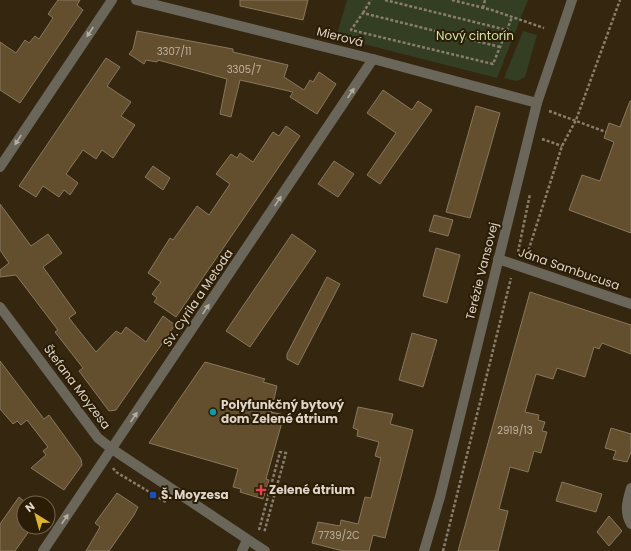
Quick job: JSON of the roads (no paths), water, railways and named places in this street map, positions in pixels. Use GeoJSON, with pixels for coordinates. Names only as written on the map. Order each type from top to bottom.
{"type":"FeatureCollection","features":[{"type":"Feature","properties":{"kind":"street"},"geometry":{"type":"LineString","coordinates":[[0,167],[112,0]]}},
{"type":"Feature","properties":{"kind":"street","name":"Mierová"},"geometry":{"type":"LineString","coordinates":[[136,0],[373,59],[537,103]]}},
{"type":"Feature","properties":{"kind":"street","name":"Terézie Vansovej"},"geometry":{"type":"LineString","coordinates":[[424,551],[440,497],[537,103],[572,0]]}},
{"type":"Feature","properties":{"kind":"street","name":"Sv. Cyrila a Metoda"},"geometry":{"type":"LineString","coordinates":[[43,551],[373,59]]}},
{"type":"Feature","properties":{"kind":"street","name":"Jána Sambucusa"},"geometry":{"type":"LineString","coordinates":[[498,259],[631,304]]}},
{"type":"Feature","properties":{"kind":"street","name":"Štefana Moyzesa"},"geometry":{"type":"LineString","coordinates":[[0,307],[98,438],[112,449],[265,551]]}},
{"type":"Feature","properties":{"kind":"street"},"geometry":{"type":"LineString","coordinates":[[631,488],[626,504],[627,516],[631,524]]}},
{"type":"Feature","properties":{"kind":"street"},"geometry":{"type":"LineString","coordinates":[[242,551],[247,540]]}},
{"type":"Feature","properties":{"kind":"place","name":"Polyfunkčný bytový dom Zelené átrium"},"geometry":{"type":"Point","coordinates":[213,412]}},
{"type":"Feature","properties":{"kind":"place","name":"Zelené átrium"},"geometry":{"type":"Point","coordinates":[261,490]}},
{"type":"Feature","properties":{"kind":"place","name":"Š. Moyzesa"},"geometry":{"type":"Point","coordinates":[153,495]}},
{"type":"Feature","properties":{"kind":"park label","name":"Nový cintorín"},"geometry":{"type":"Point","coordinates":[475,36]}}]}
